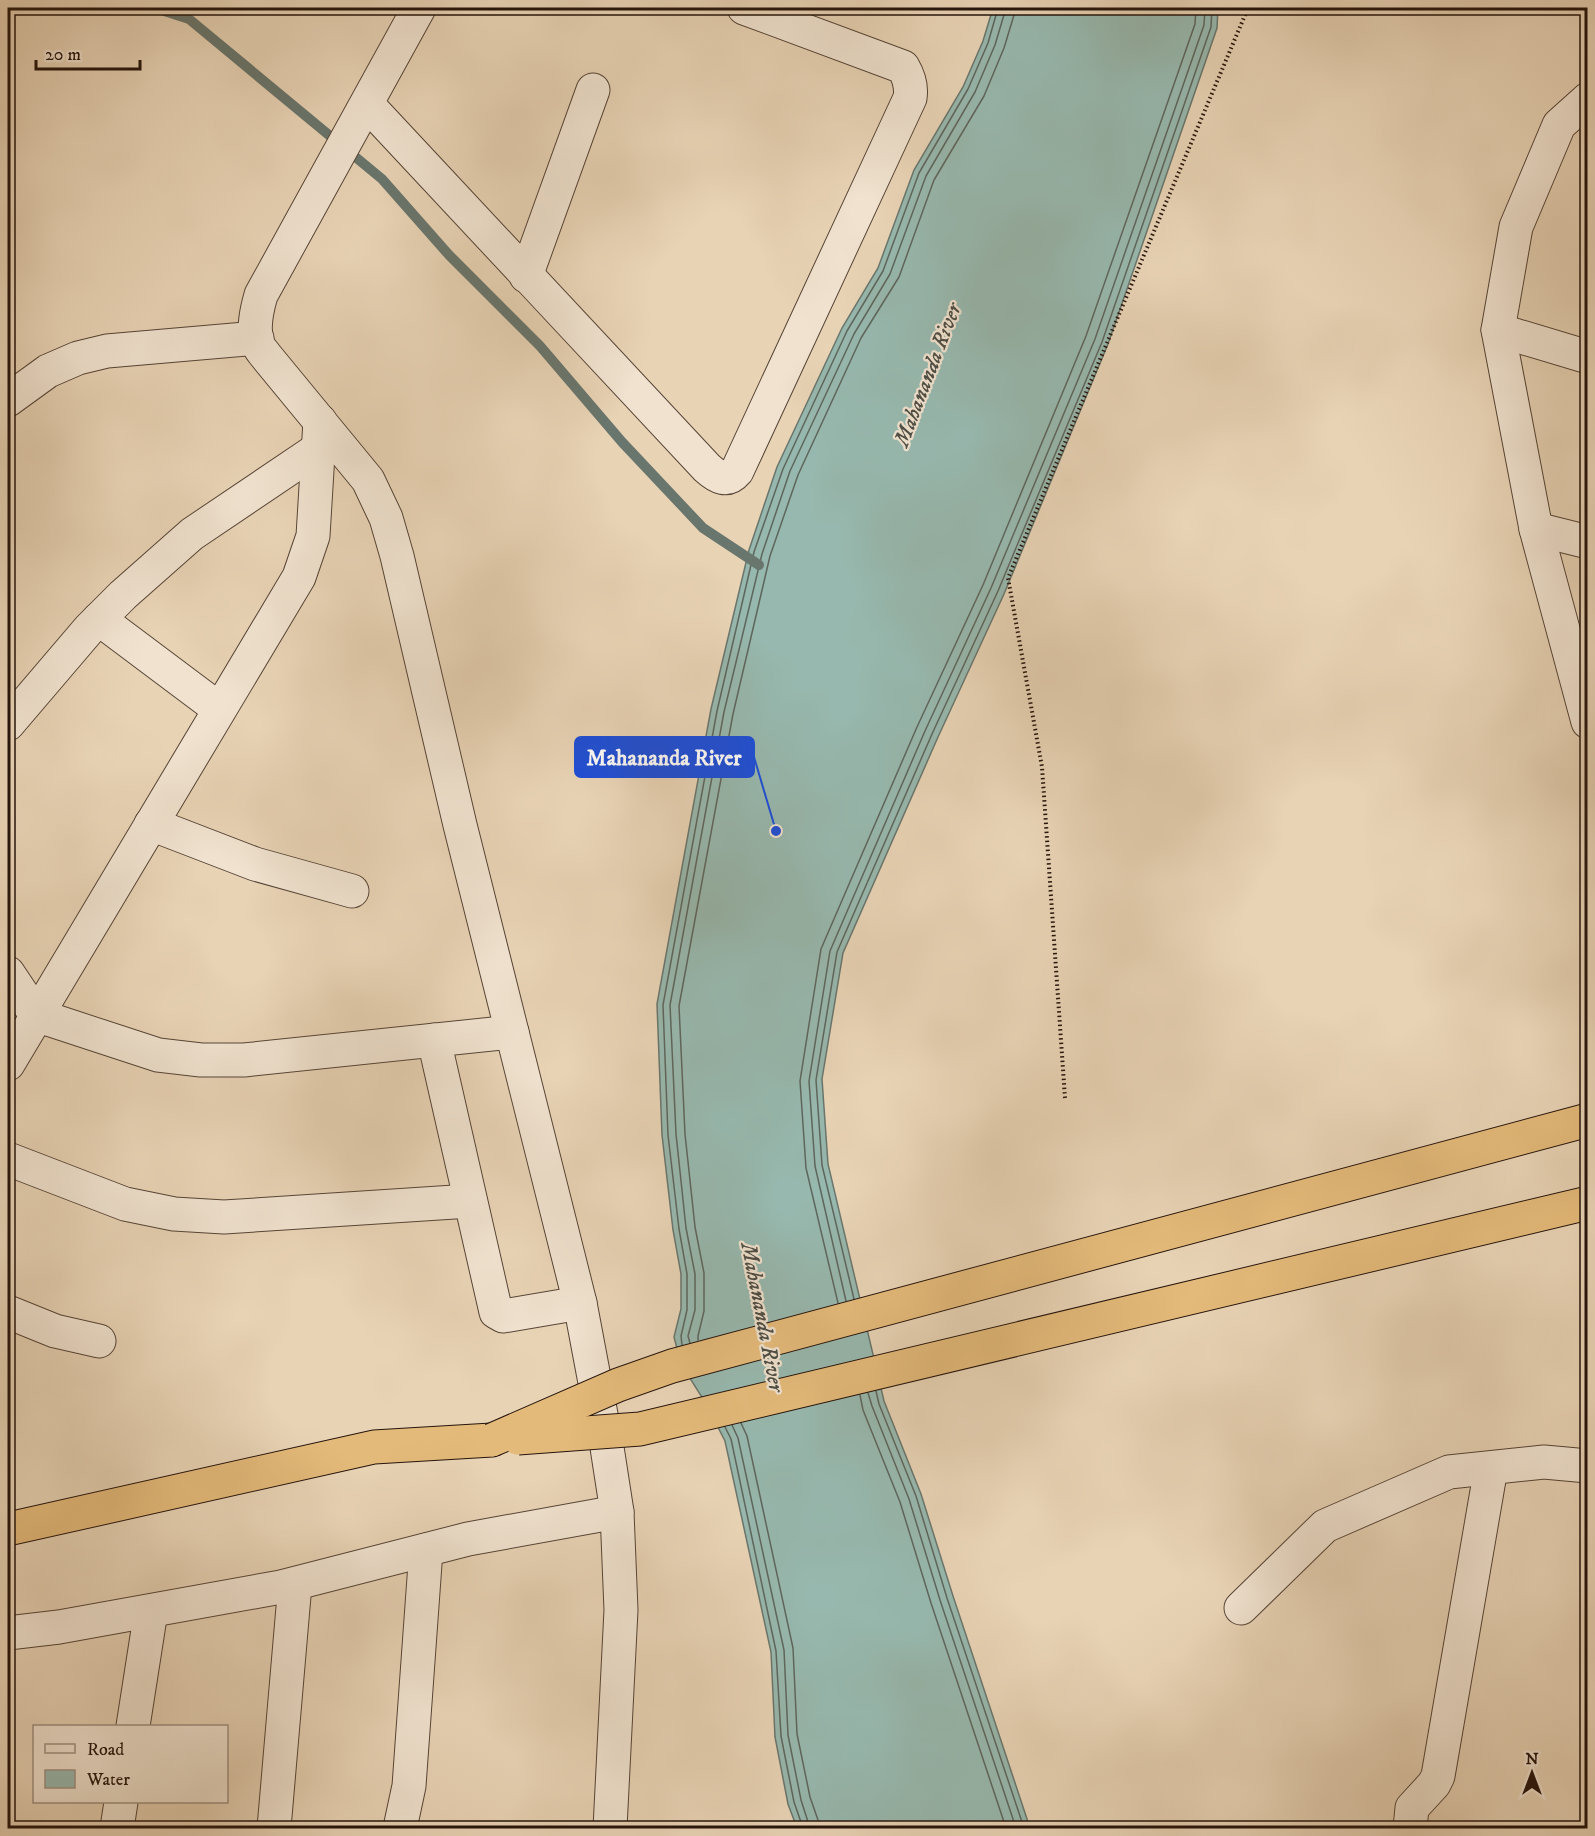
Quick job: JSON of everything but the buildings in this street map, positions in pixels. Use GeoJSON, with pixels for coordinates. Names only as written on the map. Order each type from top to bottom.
{"type":"FeatureCollection","features":[{"type":"Feature","properties":{"kind":"highway"},"geometry":{"type":"LineString","coordinates":[[492,1440],[618,1385],[672,1366],[1587,1120]]}},
{"type":"Feature","properties":{"kind":"highway"},"geometry":{"type":"LineString","coordinates":[[8,1529],[374,1447],[640,1429],[1587,1203]]}},
{"type":"Feature","properties":{"kind":"street"},"geometry":{"type":"LineString","coordinates":[[419,8],[261,295],[256,315],[257,338],[258,344],[319,435],[368,480],[386,518],[460,825],[580,1303],[617,1512],[621,1610],[610,1828]]}},
{"type":"Feature","properties":{"kind":"street"},"geometry":{"type":"LineString","coordinates":[[364,109],[707,468],[723,478],[732,476],[737,471],[910,98],[911,89],[907,72],[903,67],[744,8]]}},
{"type":"Feature","properties":{"kind":"street"},"geometry":{"type":"LineString","coordinates":[[526,276],[593,90]]}},
{"type":"Feature","properties":{"kind":"street"},"geometry":{"type":"LineString","coordinates":[[1587,99],[1559,125],[1516,227],[1498,330],[1536,529],[1587,717]]}},
{"type":"Feature","properties":{"kind":"street"},"geometry":{"type":"LineString","coordinates":[[1498,330],[1587,357]]}},
{"type":"Feature","properties":{"kind":"street"},"geometry":{"type":"LineString","coordinates":[[8,400],[48,371],[78,358],[98,353],[257,338]]}},
{"type":"Feature","properties":{"kind":"street"},"geometry":{"type":"LineString","coordinates":[[8,724],[99,619],[123,595],[192,534],[319,435]]}},
{"type":"Feature","properties":{"kind":"street"},"geometry":{"type":"LineString","coordinates":[[8,1064],[299,577],[313,536],[319,435]]}},
{"type":"Feature","properties":{"kind":"street"},"geometry":{"type":"LineString","coordinates":[[1536,529],[1587,542]]}},
{"type":"Feature","properties":{"kind":"street"},"geometry":{"type":"LineString","coordinates":[[99,619],[219,709]]}},
{"type":"Feature","properties":{"kind":"street"},"geometry":{"type":"LineString","coordinates":[[151,824],[255,864],[352,891]]}},
{"type":"Feature","properties":{"kind":"street"},"geometry":{"type":"LineString","coordinates":[[8,973],[36,1015],[159,1056],[201,1060],[244,1060],[512,1032]]}},
{"type":"Feature","properties":{"kind":"street"},"geometry":{"type":"LineString","coordinates":[[434,1040],[494,1307],[499,1315],[503,1316],[580,1303]]}},
{"type":"Feature","properties":{"kind":"street"},"geometry":{"type":"LineString","coordinates":[[8,1159],[125,1204],[174,1214],[224,1217],[470,1201]]}},
{"type":"Feature","properties":{"kind":"street"},"geometry":{"type":"LineString","coordinates":[[8,1312],[55,1331],[99,1341]]}},
{"type":"Feature","properties":{"kind":"street"},"geometry":{"type":"LineString","coordinates":[[1241,1608],[1325,1526],[1449,1472],[1544,1462],[1587,1466]]}},
{"type":"Feature","properties":{"kind":"street"},"geometry":{"type":"LineString","coordinates":[[1410,1828],[1412,1808],[1434,1784],[1438,1776],[1491,1468]]}},
{"type":"Feature","properties":{"kind":"street"},"geometry":{"type":"LineString","coordinates":[[8,1634],[151,1611],[294,1584],[486,1535],[617,1512]]}},
{"type":"Feature","properties":{"kind":"street"},"geometry":{"type":"LineString","coordinates":[[400,1828],[409,1786],[426,1550]]}},
{"type":"Feature","properties":{"kind":"street"},"geometry":{"type":"LineString","coordinates":[[274,1828],[294,1584]]}},
{"type":"Feature","properties":{"kind":"street"},"geometry":{"type":"LineString","coordinates":[[133,1725],[151,1611]]}},
{"type":"Feature","properties":{"kind":"street"},"geometry":{"type":"LineString","coordinates":[[117,1828],[121,1803]]}},
{"type":"Feature","properties":{"kind":"path"},"geometry":{"type":"LineString","coordinates":[[1065,1098],[1042,767],[1008,578],[1248,8]]}},
{"type":"Feature","properties":{"kind":"water"},"geometry":{"type":"Polygon","coordinates":[[[993,8],[1218,8],[1217,28],[1108,344],[1004,594],[843,953],[822,1079],[828,1164],[884,1401],[921,1494],[1030,1828],[797,1828],[788,1804],[775,1737],[771,1652],[725,1441],[705,1402],[681,1364],[674,1337],[681,1309],[681,1274],[673,1230],[662,1135],[657,1004],[711,709],[749,550],[777,467],[842,328],[878,268],[914,170],[963,87],[983,41],[993,8]]]}},
{"type":"Feature","properties":{"kind":"waterway"},"geometry":{"type":"LineString","coordinates":[[8,12],[17,8]]}},
{"type":"Feature","properties":{"kind":"waterway"},"geometry":{"type":"LineString","coordinates":[[155,8],[189,19],[382,179],[449,255],[540,346],[622,442],[703,528],[759,565]]}},
{"type":"Feature","properties":{"kind":"place","name":"Mahananda River"},"geometry":{"type":"Point","coordinates":[776,831]}}]}
